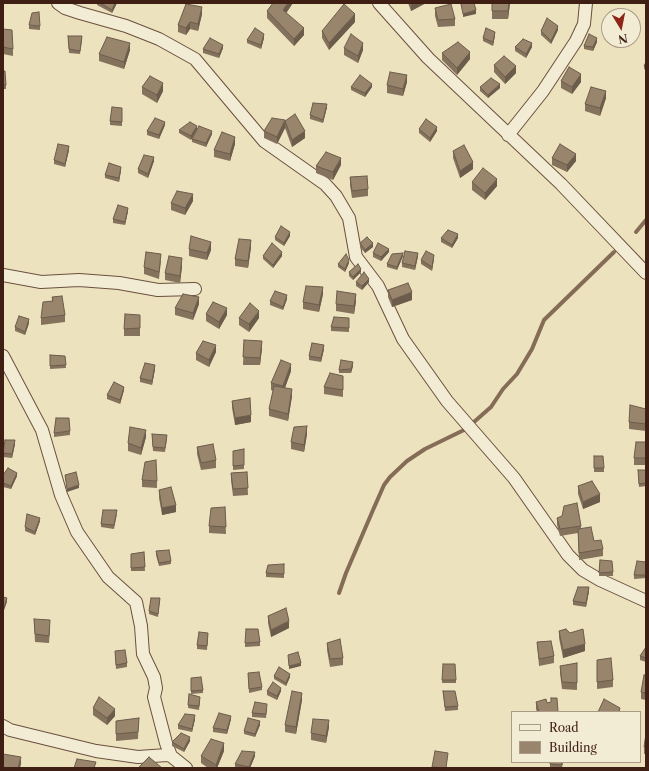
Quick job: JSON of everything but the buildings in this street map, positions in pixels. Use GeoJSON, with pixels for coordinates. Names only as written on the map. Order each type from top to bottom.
{"type":"FeatureCollection","features":[{"type":"Feature","properties":{"kind":"street"},"geometry":{"type":"LineString","coordinates":[[58,3],[65,8],[80,14],[126,26],[159,39],[195,59],[264,141],[325,184],[336,196],[349,218],[356,257],[378,286],[403,339],[447,401],[514,478],[568,555],[583,570],[600,580],[646,601]]}},
{"type":"Feature","properties":{"kind":"street"},"geometry":{"type":"LineString","coordinates":[[379,3],[428,58],[561,184],[646,273]]}},
{"type":"Feature","properties":{"kind":"street"},"geometry":{"type":"LineString","coordinates":[[508,135],[542,91],[576,41],[584,24],[586,3]]}},
{"type":"Feature","properties":{"kind":"street"},"geometry":{"type":"LineString","coordinates":[[3,275],[40,282],[79,280],[118,283],[158,290],[195,289]]}},
{"type":"Feature","properties":{"kind":"street"},"geometry":{"type":"LineString","coordinates":[[3,356],[42,430],[61,495],[77,532],[108,577],[136,602],[141,626],[143,654],[154,677],[156,688],[154,697],[166,743],[172,756],[186,768]]}},
{"type":"Feature","properties":{"kind":"street"},"geometry":{"type":"LineString","coordinates":[[3,726],[96,752],[138,757],[162,755],[172,756]]}},
{"type":"Feature","properties":{"kind":"waterway"},"geometry":{"type":"LineString","coordinates":[[636,232],[646,220]]}},
{"type":"Feature","properties":{"kind":"waterway"},"geometry":{"type":"LineString","coordinates":[[339,593],[373,510],[384,485],[390,477],[407,461],[425,449],[466,429],[491,407],[503,389],[517,374],[532,349],[544,320],[614,252]]}}]}
